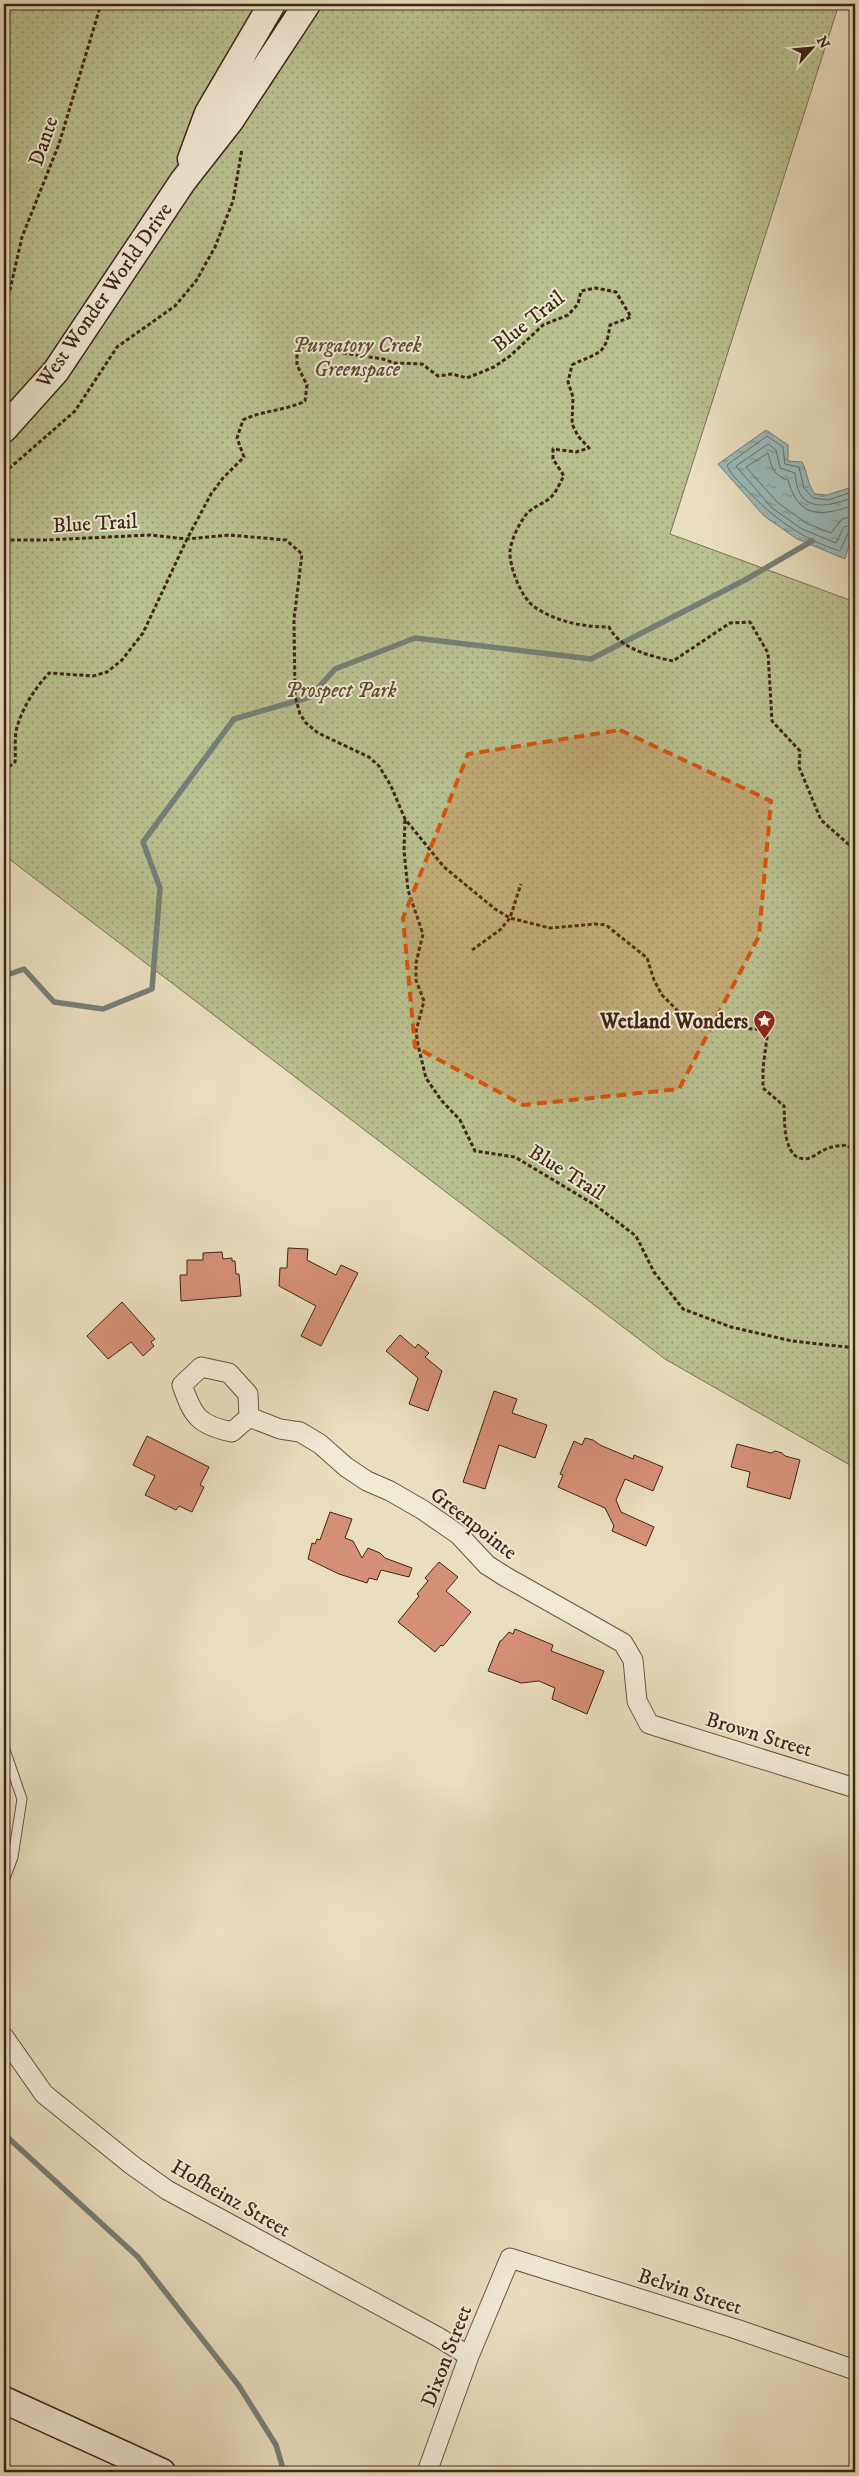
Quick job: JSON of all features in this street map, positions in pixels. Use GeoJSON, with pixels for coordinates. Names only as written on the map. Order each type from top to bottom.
{"type":"FeatureCollection","features":[{"type":"Feature","properties":{"kind":"main road","name":"West Wonder World Drive"},"geometry":{"type":"LineString","coordinates":[[183,181],[208,113],[272,4]]}},
{"type":"Feature","properties":{"kind":"main road","name":"West Wonder World Drive"},"geometry":{"type":"LineString","coordinates":[[4,429],[56,371],[183,181],[230,121],[307,4]]}},
{"type":"Feature","properties":{"kind":"main road"},"geometry":{"type":"LineString","coordinates":[[4,2400],[162,2472]]}},
{"type":"Feature","properties":{"kind":"street","name":"Greenpointe"},"geometry":{"type":"LineString","coordinates":[[249,1417],[280,1429],[300,1432],[320,1444],[346,1467],[367,1482],[390,1491],[460,1535],[487,1565],[499,1573],[623,1643],[633,1660],[637,1701],[649,1724]]}},
{"type":"Feature","properties":{"kind":"street","name":"Brown Street"},"geometry":{"type":"LineString","coordinates":[[649,1724],[855,1788]]}},
{"type":"Feature","properties":{"kind":"street","name":"Hofheinz Street"},"geometry":{"type":"LineString","coordinates":[[4,2037],[44,2094],[132,2165],[167,2190],[469,2356]]}},
{"type":"Feature","properties":{"kind":"street","name":"Dixon Street"},"geometry":{"type":"LineString","coordinates":[[427,2472],[469,2356],[510,2258]]}},
{"type":"Feature","properties":{"kind":"street","name":"Belvin Street"},"geometry":{"type":"LineString","coordinates":[[510,2258],[736,2329],[855,2370]]}},
{"type":"Feature","properties":{"kind":"lane"},"geometry":{"type":"LineString","coordinates":[[4,1747],[22,1799],[13,1857],[4,1881]]}},
{"type":"Feature","properties":{"kind":"path","name":"Dante"},"geometry":{"type":"LineString","coordinates":[[4,316],[22,237],[59,144],[101,4]]}},
{"type":"Feature","properties":{"kind":"path"},"geometry":{"type":"LineString","coordinates":[[4,474],[75,411],[117,347],[175,306],[196,281],[215,247],[233,201],[242,149]]}},
{"type":"Feature","properties":{"kind":"path","name":"Blue Trail"},"geometry":{"type":"LineString","coordinates":[[187,539],[211,494],[223,478],[244,457],[237,438],[243,420],[259,412],[281,411],[305,401],[307,385],[297,365],[297,351],[308,343],[317,343],[329,352],[383,359],[394,363],[422,364],[438,376],[452,374],[467,378],[494,367],[510,356],[543,324],[568,314],[578,304],[581,291],[596,288],[616,292],[631,317],[610,325],[608,344],[596,355],[572,365],[568,382],[573,397],[572,424],[578,436],[589,448],[576,452],[552,449],[553,459],[564,476],[552,497],[534,506],[525,516],[510,550],[514,573],[522,594],[534,608],[560,620],[578,626],[609,627],[614,637],[632,648],[673,662],[730,623],[750,622],[768,653],[772,720],[800,751],[799,767],[821,820],[855,850]]}},
{"type":"Feature","properties":{"kind":"path","name":"Blue Trail"},"geometry":{"type":"LineString","coordinates":[[4,540],[150,535],[187,539],[229,535],[286,540],[302,554],[294,619],[296,696],[300,714],[306,723],[318,733],[369,757],[379,766],[391,786],[406,819],[444,867],[495,910],[510,918],[550,928],[595,924],[606,926],[647,958],[654,980],[662,994],[681,1014],[694,1021],[712,1026],[768,1030],[763,1068],[764,1088],[784,1106],[785,1139],[792,1151],[798,1156],[810,1158],[824,1149],[847,1146],[855,1152]]}},
{"type":"Feature","properties":{"kind":"path"},"geometry":{"type":"LineString","coordinates":[[4,771],[15,762],[17,728],[40,683],[49,673],[93,676],[107,672],[122,660],[142,633],[187,539]]}},
{"type":"Feature","properties":{"kind":"path","name":"Blue Trail"},"geometry":{"type":"LineString","coordinates":[[406,819],[404,851],[408,890],[423,934],[416,963],[416,980],[424,1001],[416,1030],[418,1045],[426,1078],[441,1100],[460,1120],[474,1151],[515,1157],[602,1210],[636,1236],[654,1272],[683,1310],[749,1331],[792,1341],[855,1348]]}},
{"type":"Feature","properties":{"kind":"path"},"geometry":{"type":"LineString","coordinates":[[472,950],[500,930],[510,918],[521,884]]}},
{"type":"Feature","properties":{"kind":"highlighted area"},"geometry":{"type":"Polygon","coordinates":[[[620,730],[771,801],[759,936],[679,1089],[523,1105],[415,1047],[403,918],[468,754],[620,730]]]}},
{"type":"Feature","properties":{"kind":"green space","name":"Purgatory Creek Greenspace"},"geometry":{"type":"Polygon","coordinates":[[[4,4],[839,4],[670,534],[855,602],[855,1468],[665,1359],[4,855],[4,4]]]}},
{"type":"Feature","properties":{"kind":"water"},"geometry":{"type":"Polygon","coordinates":[[[766,430],[788,445],[788,461],[802,462],[810,486],[815,494],[827,495],[855,486],[855,535],[852,535],[845,559],[797,539],[764,516],[718,464],[766,430]]]}},
{"type":"Feature","properties":{"kind":"building"},"geometry":{"type":"Polygon","coordinates":[[[288,1248],[308,1249],[307,1260],[336,1275],[341,1265],[358,1273],[321,1346],[301,1336],[316,1306],[279,1286],[280,1268],[287,1268],[288,1248]]]}},
{"type":"Feature","properties":{"kind":"building"},"geometry":{"type":"Polygon","coordinates":[[[222,1252],[223,1259],[232,1258],[232,1261],[235,1261],[236,1274],[239,1274],[241,1296],[181,1301],[180,1275],[187,1275],[187,1260],[203,1260],[203,1253],[222,1252]]]}},
{"type":"Feature","properties":{"kind":"building"},"geometry":{"type":"Polygon","coordinates":[[[122,1302],[155,1339],[151,1342],[154,1346],[143,1356],[131,1342],[108,1359],[87,1336],[122,1302]]]}},
{"type":"Feature","properties":{"kind":"building"},"geometry":{"type":"Polygon","coordinates":[[[400,1335],[415,1348],[418,1344],[429,1353],[425,1357],[442,1371],[428,1411],[409,1404],[418,1378],[386,1351],[400,1335]]]}},
{"type":"Feature","properties":{"kind":"building"},"geometry":{"type":"Polygon","coordinates":[[[494,1391],[517,1399],[512,1413],[547,1425],[535,1458],[499,1445],[485,1489],[463,1482],[494,1391]]]}},
{"type":"Feature","properties":{"kind":"building"},"geometry":{"type":"Polygon","coordinates":[[[147,1436],[209,1467],[200,1485],[204,1487],[192,1512],[179,1506],[176,1510],[145,1495],[155,1476],[133,1465],[147,1436]]]}},
{"type":"Feature","properties":{"kind":"building"},"geometry":{"type":"Polygon","coordinates":[[[585,1438],[633,1459],[634,1455],[663,1467],[653,1491],[625,1479],[616,1500],[621,1512],[654,1527],[646,1546],[612,1531],[614,1526],[605,1508],[558,1487],[563,1475],[560,1474],[574,1441],[582,1445],[585,1438]]]}},
{"type":"Feature","properties":{"kind":"building"},"geometry":{"type":"Polygon","coordinates":[[[737,1444],[771,1453],[775,1451],[800,1460],[790,1499],[747,1487],[750,1472],[731,1467],[737,1444]]]}},
{"type":"Feature","properties":{"kind":"building"},"geometry":{"type":"Polygon","coordinates":[[[330,1512],[352,1519],[345,1538],[353,1541],[362,1558],[368,1548],[380,1553],[385,1558],[412,1568],[409,1577],[381,1570],[377,1580],[369,1578],[367,1583],[339,1574],[308,1559],[312,1543],[315,1544],[317,1539],[320,1540],[330,1512]]]}},
{"type":"Feature","properties":{"kind":"building"},"geometry":{"type":"Polygon","coordinates":[[[439,1562],[458,1577],[446,1591],[471,1612],[443,1646],[441,1645],[435,1652],[398,1622],[419,1596],[417,1594],[428,1581],[425,1578],[439,1562]]]}},
{"type":"Feature","properties":{"kind":"building"},"geometry":{"type":"Polygon","coordinates":[[[515,1629],[553,1645],[551,1651],[604,1671],[587,1714],[552,1699],[555,1688],[539,1681],[521,1683],[488,1671],[500,1641],[509,1632],[513,1634],[515,1629]]]}},
{"type":"Feature","properties":{"kind":"waterway"},"geometry":{"type":"LineString","coordinates":[[4,976],[24,969],[54,1002],[103,1009],[152,989],[160,888],[143,842],[234,719],[310,697],[335,669],[415,638],[591,659],[745,580],[812,541]]}},
{"type":"Feature","properties":{"kind":"waterway"},"geometry":{"type":"LineString","coordinates":[[4,2134],[138,2257],[239,2386],[276,2445],[284,2472]]}},
{"type":"Feature","properties":{"kind":"place","name":"Wetland Wonders"},"geometry":{"type":"Point","coordinates":[764,1040]}},
{"type":"Feature","properties":{"kind":"park label","name":"Prospect Park"},"geometry":{"type":"Point","coordinates":[341,690]}}]}
